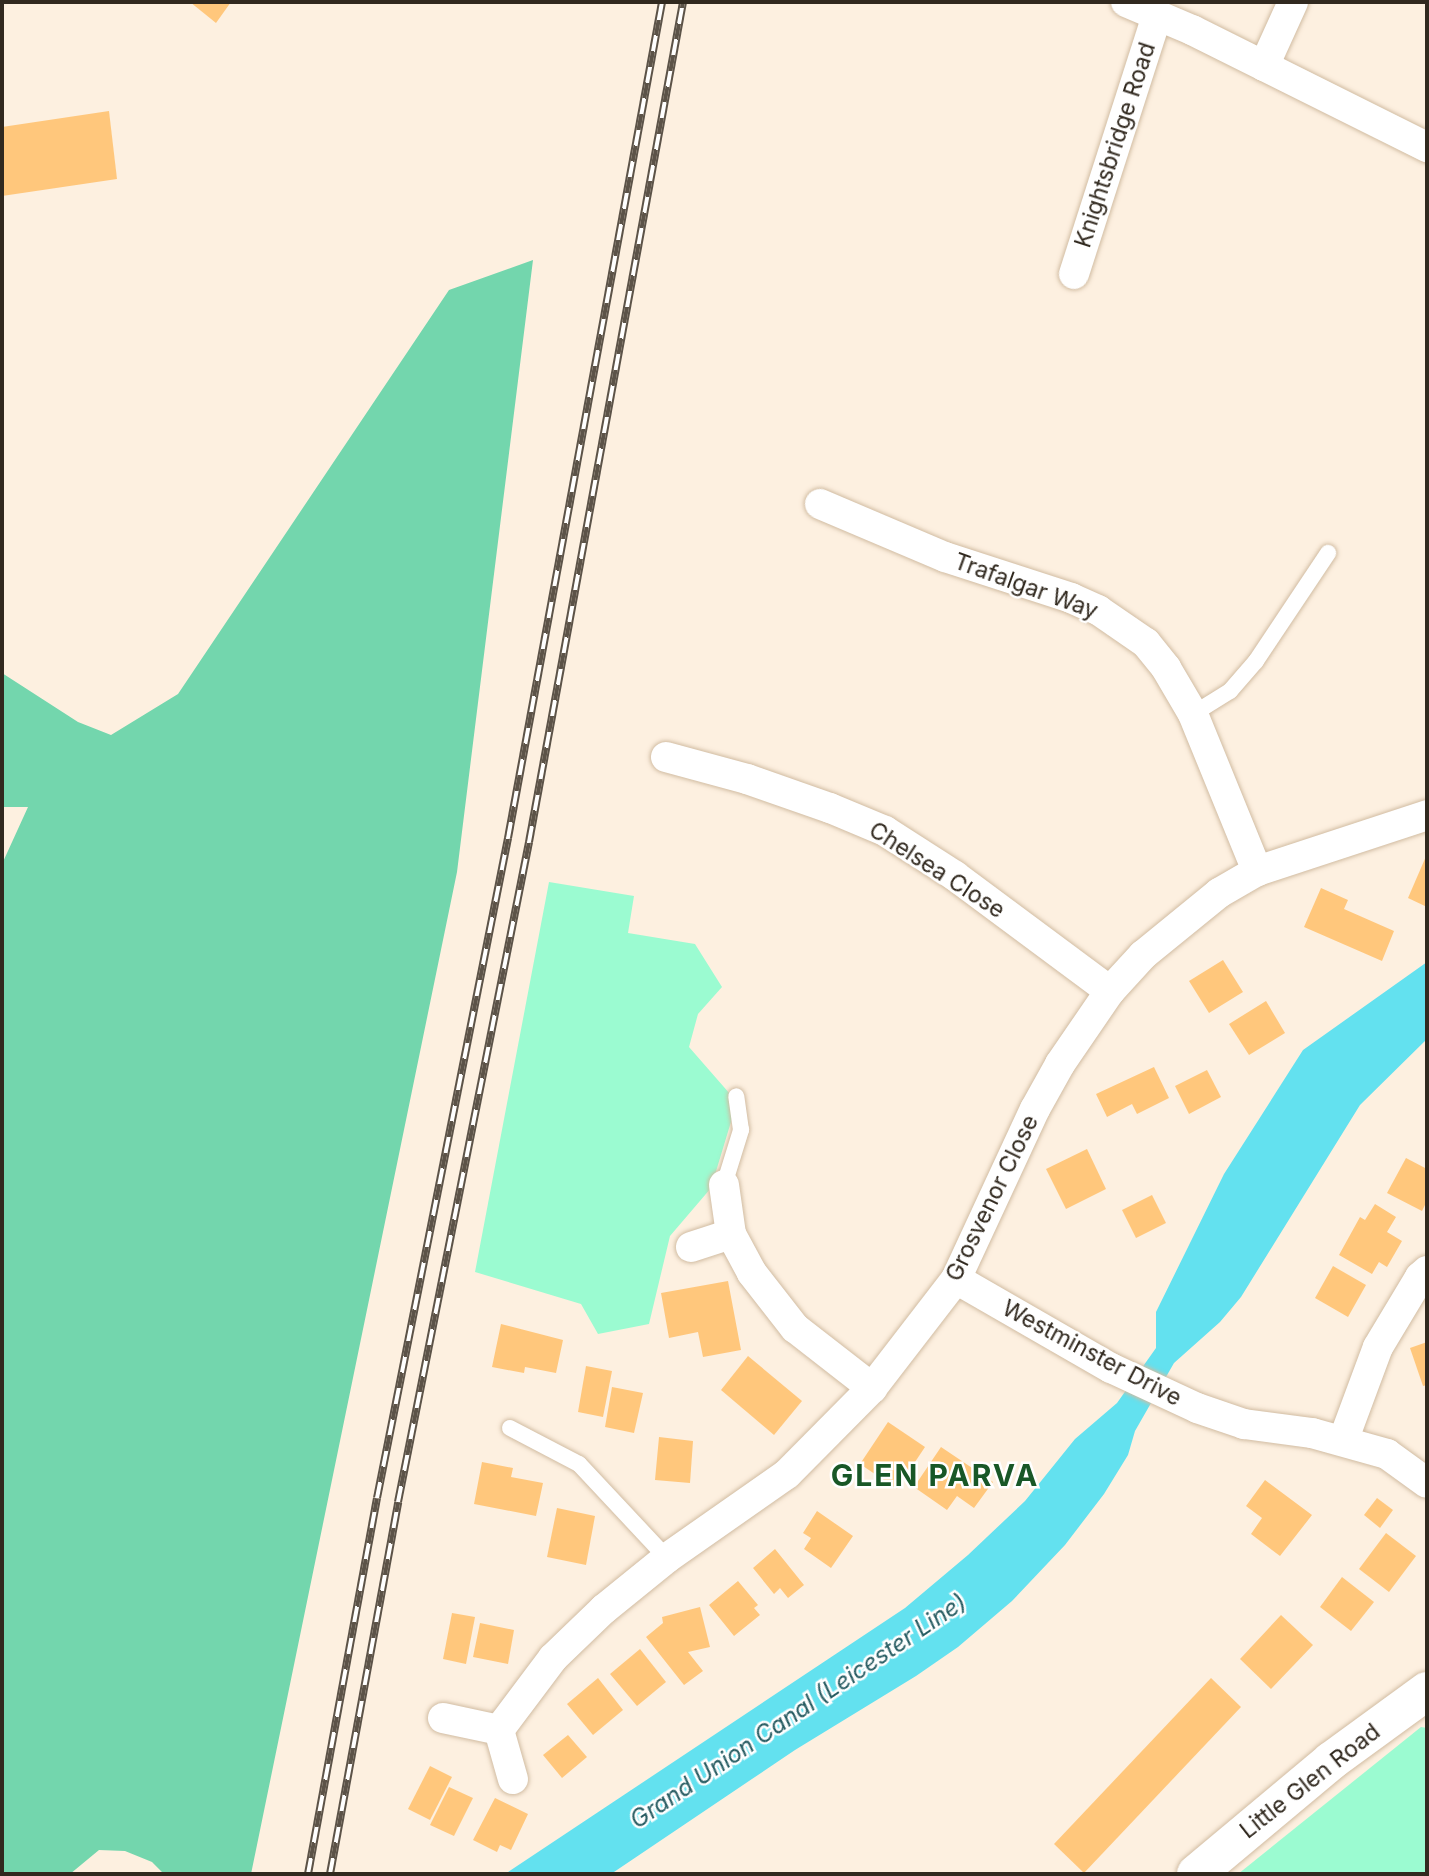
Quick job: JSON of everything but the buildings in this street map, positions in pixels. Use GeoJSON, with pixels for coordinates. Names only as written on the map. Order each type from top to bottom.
{"type":"FeatureCollection","features":[{"type":"Feature","properties":{"kind":"main road","name":"Little Glen Road"},"geometry":{"type":"LineString","coordinates":[[1196,1874],[1331,1761],[1425,1697]]}},
{"type":"Feature","properties":{"kind":"street","name":"Knightsbridge Road"},"geometry":{"type":"LineString","coordinates":[[1126,2],[1264,66],[1427,147]]}},
{"type":"Feature","properties":{"kind":"street"},"geometry":{"type":"LineString","coordinates":[[1264,66],[1293,2]]}},
{"type":"Feature","properties":{"kind":"street","name":"Knightsbridge Road"},"geometry":{"type":"LineString","coordinates":[[1074,274],[1157,15]]}},
{"type":"Feature","properties":{"kind":"street","name":"Trafalgar Way"},"geometry":{"type":"LineString","coordinates":[[820,504],[945,557],[1098,610],[1146,643],[1166,667],[1193,714],[1257,871]]}},
{"type":"Feature","properties":{"kind":"street","name":"Chelsea Close"},"geometry":{"type":"LineString","coordinates":[[666,757],[747,779],[885,831],[956,876],[1110,991]]}},
{"type":"Feature","properties":{"kind":"street","name":"Grosvenor Close"},"geometry":{"type":"LineString","coordinates":[[499,1730],[553,1658],[604,1609],[667,1558],[788,1474],[872,1388],[956,1279],[1035,1109],[1083,1027],[1110,991],[1180,922],[1219,892],[1257,871],[1427,815]]}},
{"type":"Feature","properties":{"kind":"street"},"geometry":{"type":"LineString","coordinates":[[724,1185],[731,1234],[752,1273],[795,1328],[872,1388]]}},
{"type":"Feature","properties":{"kind":"street"},"geometry":{"type":"LineString","coordinates":[[691,1247],[731,1234]]}},
{"type":"Feature","properties":{"kind":"street"},"geometry":{"type":"LineString","coordinates":[[1343,1441],[1378,1347],[1420,1277],[1427,1271]]}},
{"type":"Feature","properties":{"kind":"street","name":"Westminster Drive"},"geometry":{"type":"LineString","coordinates":[[956,1279],[1111,1368],[1196,1408],[1244,1424],[1343,1441],[1387,1454],[1427,1483]]}},
{"type":"Feature","properties":{"kind":"street"},"geometry":{"type":"LineString","coordinates":[[443,1718],[499,1730],[513,1779]]}},
{"type":"Feature","properties":{"kind":"lane"},"geometry":{"type":"LineString","coordinates":[[1193,714],[1230,691],[1256,662],[1328,552]]}},
{"type":"Feature","properties":{"kind":"lane"},"geometry":{"type":"LineString","coordinates":[[724,1185],[741,1130],[736,1096]]}},
{"type":"Feature","properties":{"kind":"lane"},"geometry":{"type":"LineString","coordinates":[[510,1428],[579,1464],[667,1558]]}},
{"type":"Feature","properties":{"kind":"green space"},"geometry":{"type":"Polygon","coordinates":[[[533,260],[457,872],[251,1874],[164,1874],[152,1862],[125,1851],[99,1850],[70,1874],[2,1874],[2,864],[28,807],[2,807],[2,673],[78,722],[111,735],[178,694],[449,290],[533,260]]]}},
{"type":"Feature","properties":{"kind":"green space"},"geometry":{"type":"Polygon","coordinates":[[[549,882],[634,896],[628,933],[695,944],[722,987],[698,1014],[689,1047],[737,1102],[711,1188],[670,1236],[649,1324],[598,1334],[581,1304],[475,1272],[549,882]]]}},
{"type":"Feature","properties":{"kind":"green space"},"geometry":{"type":"Polygon","coordinates":[[[1421,1727],[1427,1728],[1427,1874],[1238,1874],[1421,1727]]]}},
{"type":"Feature","properties":{"kind":"water","name":"Grand Union Canal (Leicester Line)"},"geometry":{"type":"Polygon","coordinates":[[[1427,962],[1427,1039],[1360,1105],[1241,1297],[1220,1322],[1174,1363],[1135,1431],[1128,1455],[1104,1494],[1065,1545],[1012,1601],[958,1647],[916,1676],[795,1750],[611,1874],[505,1874],[905,1608],[968,1555],[1025,1501],[1075,1439],[1117,1403],[1156,1348],[1156,1312],[1224,1174],[1303,1050],[1427,962]]]}},
{"type":"Feature","properties":{"kind":"railway"},"geometry":{"type":"LineString","coordinates":[[308,1874],[377,1498],[508,838],[662,2]]}},
{"type":"Feature","properties":{"kind":"railway"},"geometry":{"type":"LineString","coordinates":[[330,1874],[398,1502],[529,842],[683,2]]}},
{"type":"Feature","properties":{"kind":"district","name":"GLEN PARVA"},"geometry":{"type":"Point","coordinates":[935,1475]}}]}
